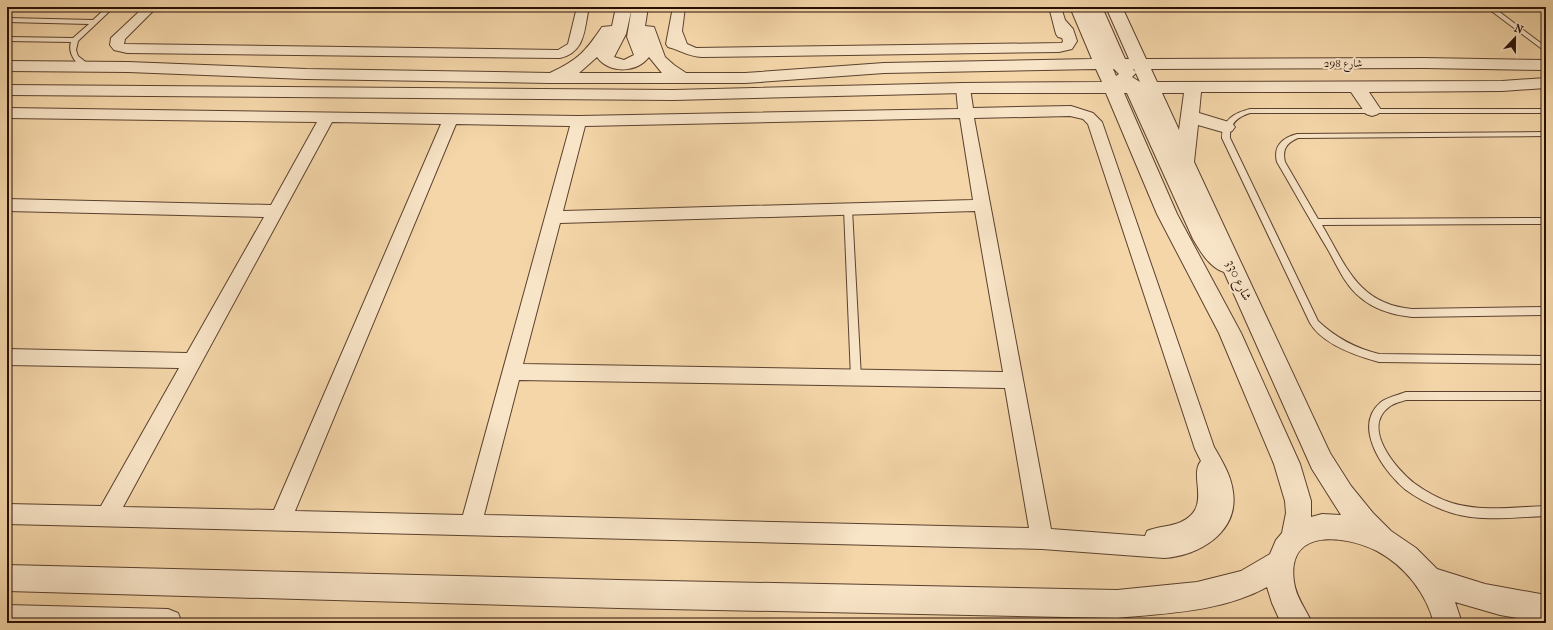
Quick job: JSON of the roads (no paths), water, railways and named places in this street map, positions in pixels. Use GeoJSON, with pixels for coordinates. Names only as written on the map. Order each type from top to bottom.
{"type":"FeatureCollection","features":[{"type":"Feature","properties":{"kind":"street"},"geometry":{"type":"LineString","coordinates":[[151,7],[118,38],[116,44],[119,47],[127,49],[560,54],[569,50],[574,45],[584,7]]}},
{"type":"Feature","properties":{"kind":"street"},"geometry":{"type":"LineString","coordinates":[[549,78],[569,72],[586,59],[605,35],[618,7]]}},
{"type":"Feature","properties":{"kind":"street"},"geometry":{"type":"LineString","coordinates":[[624,7],[618,34],[605,57],[609,62],[618,64],[633,63],[639,60],[642,54],[635,37],[640,7]]}},
{"type":"Feature","properties":{"kind":"street"},"geometry":{"type":"LineString","coordinates":[[647,7],[648,31],[656,57],[665,67],[683,78]]}},
{"type":"Feature","properties":{"kind":"street"},"geometry":{"type":"LineString","coordinates":[[679,7],[673,48],[680,54],[695,57],[721,54],[1059,48],[1069,44],[1070,39],[1068,32],[1061,23],[1055,7]]}},
{"type":"Feature","properties":{"kind":"street","name":"شارع 330"},"geometry":{"type":"LineString","coordinates":[[1078,7],[1090,39],[1125,76],[1185,162],[1322,461],[1356,515],[1383,540]]}},
{"type":"Feature","properties":{"kind":"street"},"geometry":{"type":"LineString","coordinates":[[1094,7],[1125,76],[1203,239],[1218,258],[1236,272]]}},
{"type":"Feature","properties":{"kind":"street","name":"شارع 330"},"geometry":{"type":"LineString","coordinates":[[1114,7],[1129,39],[1120,107],[1167,214],[1230,333],[1287,464],[1298,501],[1298,513],[1294,537]]}},
{"type":"Feature","properties":{"kind":"street"},"geometry":{"type":"LineString","coordinates":[[1057,64],[1079,53],[1084,49],[1090,39]]}},
{"type":"Feature","properties":{"kind":"street"},"geometry":{"type":"LineString","coordinates":[[1129,39],[1146,48],[1207,64]]}},
{"type":"Feature","properties":{"kind":"street","name":"شارع 298"},"geometry":{"type":"LineString","coordinates":[[1125,76],[1207,64],[1424,63],[1546,65]]}},
{"type":"Feature","properties":{"kind":"street"},"geometry":{"type":"LineString","coordinates":[[7,66],[90,68],[128,67],[306,74],[549,78],[683,78],[770,77],[884,68],[1057,64],[1125,76]]}},
{"type":"Feature","properties":{"kind":"street"},"geometry":{"type":"LineString","coordinates":[[880,89],[902,82],[927,77],[1125,76],[1439,71],[1500,65]]}},
{"type":"Feature","properties":{"kind":"street"},"geometry":{"type":"LineString","coordinates":[[7,76],[62,76],[128,67]]}},
{"type":"Feature","properties":{"kind":"street"},"geometry":{"type":"LineString","coordinates":[[7,90],[673,95],[880,89],[1041,88],[1125,76]]}},
{"type":"Feature","properties":{"kind":"street","name":"شارع 298"},"geometry":{"type":"LineString","coordinates":[[1125,76],[1193,87],[1546,84]]}},
{"type":"Feature","properties":{"kind":"street"},"geometry":{"type":"LineString","coordinates":[[1356,86],[1372,110]]}},
{"type":"Feature","properties":{"kind":"street"},"geometry":{"type":"LineString","coordinates":[[1185,162],[1193,87]]}},
{"type":"Feature","properties":{"kind":"street"},"geometry":{"type":"LineString","coordinates":[[963,88],[966,113],[1042,538]]}},
{"type":"Feature","properties":{"kind":"street"},"geometry":{"type":"LineString","coordinates":[[1041,88],[1120,107]]}},
{"type":"Feature","properties":{"kind":"street"},"geometry":{"type":"LineString","coordinates":[[7,113],[579,121],[1071,111],[1088,116],[1095,122],[1205,449],[1221,481],[1223,492],[1221,512],[1211,530],[1198,539],[1183,545],[1171,547],[1042,538],[7,514]]}},
{"type":"Feature","properties":{"kind":"street"},"geometry":{"type":"LineString","coordinates":[[1190,116],[1226,127]]}},
{"type":"Feature","properties":{"kind":"street"},"geometry":{"type":"LineString","coordinates":[[106,516],[327,118]]}},
{"type":"Feature","properties":{"kind":"street"},"geometry":{"type":"LineString","coordinates":[[282,520],[450,120]]}},
{"type":"Feature","properties":{"kind":"street"},"geometry":{"type":"LineString","coordinates":[[471,525],[579,121]]}},
{"type":"Feature","properties":{"kind":"street"},"geometry":{"type":"LineString","coordinates":[[7,205],[276,211]]}},
{"type":"Feature","properties":{"kind":"street"},"geometry":{"type":"LineString","coordinates":[[554,217],[983,205]]}},
{"type":"Feature","properties":{"kind":"street"},"geometry":{"type":"LineString","coordinates":[[7,357],[192,361]]}},
{"type":"Feature","properties":{"kind":"street"},"geometry":{"type":"LineString","coordinates":[[512,372],[1014,380]]}},
{"type":"Feature","properties":{"kind":"street"},"geometry":{"type":"LineString","coordinates":[[1298,623],[1286,603],[1280,587],[1280,563],[1286,546],[1294,537],[1305,530],[1319,526],[1350,528],[1383,540],[1400,551],[1427,578],[1438,594],[1445,610],[1448,623]]}},
{"type":"Feature","properties":{"kind":"street"},"geometry":{"type":"LineString","coordinates":[[7,578],[650,595],[1117,604],[1197,596],[1220,591],[1243,584],[1263,575],[1280,563]]}},
{"type":"Feature","properties":{"kind":"street"},"geometry":{"type":"LineString","coordinates":[[1427,578],[1478,597],[1546,609]]}},
{"type":"Feature","properties":{"kind":"street"},"geometry":{"type":"LineString","coordinates":[[7,619],[168,623]]}},
{"type":"Feature","properties":{"kind":"lane"},"geometry":{"type":"LineString","coordinates":[[90,68],[77,60],[73,55],[73,45],[75,40],[111,7]]}},
{"type":"Feature","properties":{"kind":"lane"},"geometry":{"type":"LineString","coordinates":[[1489,7],[1546,50]]}},
{"type":"Feature","properties":{"kind":"lane"},"geometry":{"type":"LineString","coordinates":[[7,20],[94,22]]}},
{"type":"Feature","properties":{"kind":"lane"},"geometry":{"type":"LineString","coordinates":[[7,39],[75,40]]}},
{"type":"Feature","properties":{"kind":"lane"},"geometry":{"type":"LineString","coordinates":[[1546,111],[1250,111],[1233,118],[1226,127],[1226,138],[1315,323],[1331,338],[1353,350],[1379,358],[1546,360]]}},
{"type":"Feature","properties":{"kind":"lane"},"geometry":{"type":"LineString","coordinates":[[1546,134],[1297,136],[1285,141],[1279,150],[1281,162],[1315,222],[1352,284],[1364,296],[1391,310],[1412,313],[1546,311]]}},
{"type":"Feature","properties":{"kind":"lane"},"geometry":{"type":"LineString","coordinates":[[848,209],[856,378]]}},
{"type":"Feature","properties":{"kind":"lane"},"geometry":{"type":"LineString","coordinates":[[1315,222],[1546,221]]}},
{"type":"Feature","properties":{"kind":"lane"},"geometry":{"type":"LineString","coordinates":[[1546,396],[1406,396],[1391,401],[1380,409],[1374,422],[1374,437],[1381,453],[1393,470],[1410,486],[1431,499],[1453,508],[1475,512],[1546,511]]}}]}
